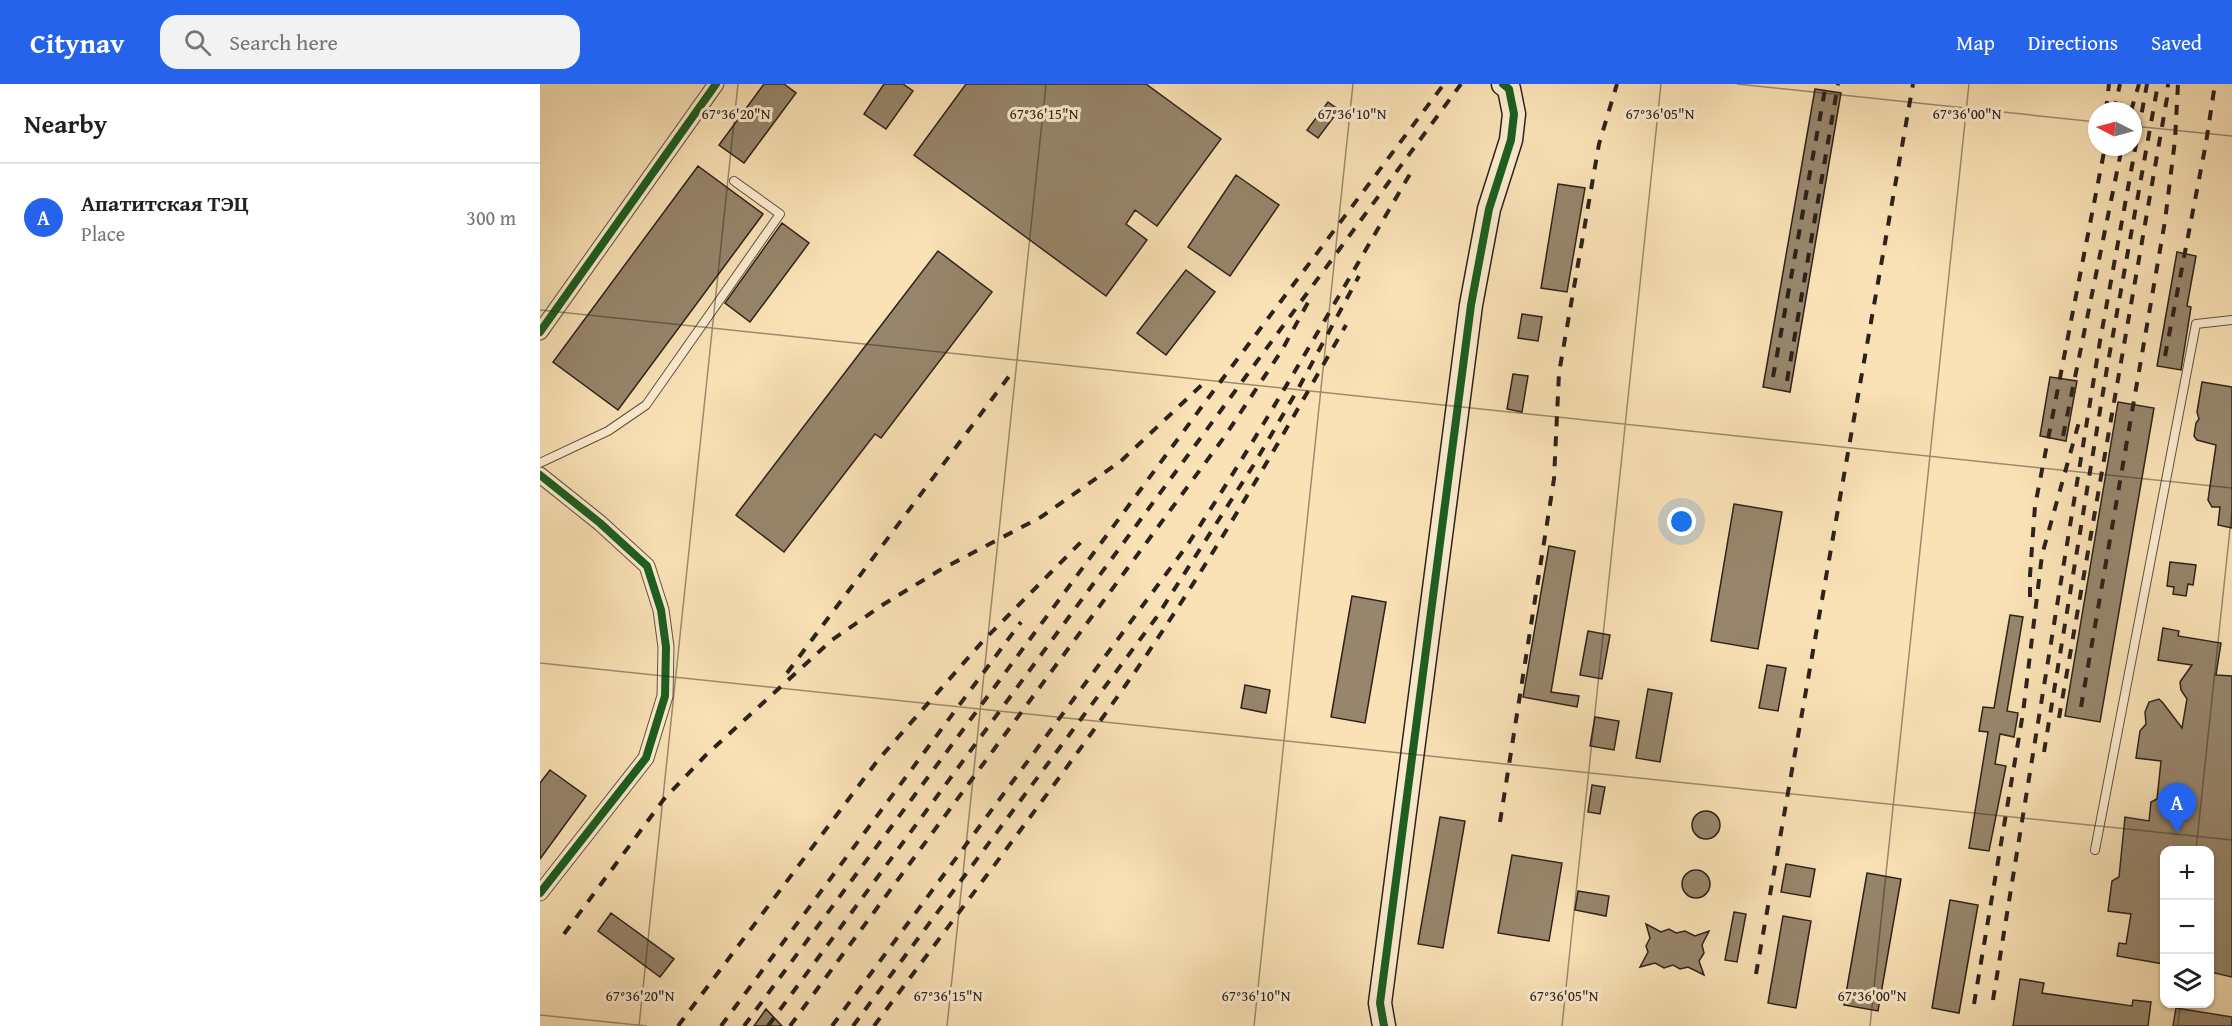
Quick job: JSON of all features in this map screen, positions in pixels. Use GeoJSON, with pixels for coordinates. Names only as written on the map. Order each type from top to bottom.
{"type":"FeatureCollection","features":[{"type":"Feature","properties":{"kind":"street"},"geometry":{"type":"LineString","coordinates":[[540,333],[716,84]]}},
{"type":"Feature","properties":{"kind":"street"},"geometry":{"type":"LineString","coordinates":[[1384,1026],[1380,1003],[1471,305],[1489,209],[1511,140],[1514,114],[1509,89],[1503,84]]}},
{"type":"Feature","properties":{"kind":"street"},"geometry":{"type":"LineString","coordinates":[[540,475],[600,522],[647,566],[661,610],[666,647],[665,696],[646,758],[540,893]]}},
{"type":"Feature","properties":{"kind":"lane"},"geometry":{"type":"LineString","coordinates":[[540,464],[608,431],[645,405],[780,214],[734,181]]}},
{"type":"Feature","properties":{"kind":"lane"},"geometry":{"type":"LineString","coordinates":[[2095,850],[2196,324],[2232,320]]}},
{"type":"Feature","properties":{"kind":"building"},"geometry":{"type":"Polygon","coordinates":[[[764,84],[784,84],[796,93],[744,163],[719,145],[764,84]]]}},
{"type":"Feature","properties":{"kind":"building"},"geometry":{"type":"Polygon","coordinates":[[[884,84],[903,84],[913,91],[886,129],[864,114],[884,84]]]}},
{"type":"Feature","properties":{"kind":"building"},"geometry":{"type":"Polygon","coordinates":[[[966,84],[1146,84],[1221,139],[1157,226],[1135,210],[1126,224],[1147,240],[1106,296],[914,155],[966,84]]]}},
{"type":"Feature","properties":{"kind":"building"},"geometry":{"type":"Polygon","coordinates":[[[1815,89],[1841,93],[1790,392],[1763,387],[1815,89]]]}},
{"type":"Feature","properties":{"kind":"building"},"geometry":{"type":"Polygon","coordinates":[[[1328,102],[1339,110],[1318,138],[1307,130],[1328,102]]]}},
{"type":"Feature","properties":{"kind":"building"},"geometry":{"type":"Polygon","coordinates":[[[698,166],[763,214],[618,410],[553,362],[698,166]]]}},
{"type":"Feature","properties":{"kind":"building"},"geometry":{"type":"Polygon","coordinates":[[[1236,175],[1279,205],[1230,276],[1188,247],[1236,175]]]}},
{"type":"Feature","properties":{"kind":"building"},"geometry":{"type":"Polygon","coordinates":[[[1558,184],[1585,188],[1567,292],[1541,288],[1558,184]]]}},
{"type":"Feature","properties":{"kind":"building"},"geometry":{"type":"Polygon","coordinates":[[[782,223],[809,243],[750,322],[725,303],[782,223]]]}},
{"type":"Feature","properties":{"kind":"building"},"geometry":{"type":"Polygon","coordinates":[[[938,251],[992,292],[881,438],[875,434],[784,552],[736,515],[938,251]]]}},
{"type":"Feature","properties":{"kind":"building"},"geometry":{"type":"Polygon","coordinates":[[[2177,252],[2196,256],[2187,306],[2191,307],[2181,370],[2157,366],[2177,252]]]}},
{"type":"Feature","properties":{"kind":"building"},"geometry":{"type":"Polygon","coordinates":[[[1186,270],[1215,292],[1166,355],[1137,333],[1186,270]]]}},
{"type":"Feature","properties":{"kind":"building"},"geometry":{"type":"Polygon","coordinates":[[[1522,314],[1542,317],[1538,341],[1518,338],[1522,314]]]}},
{"type":"Feature","properties":{"kind":"building"},"geometry":{"type":"Polygon","coordinates":[[[1513,374],[1528,376],[1522,412],[1507,409],[1513,374]]]}},
{"type":"Feature","properties":{"kind":"building"},"geometry":{"type":"Polygon","coordinates":[[[2050,377],[2077,381],[2066,441],[2040,436],[2050,377]]]}},
{"type":"Feature","properties":{"kind":"building"},"geometry":{"type":"Polygon","coordinates":[[[2202,382],[2232,387],[2232,528],[2218,525],[2220,507],[2212,507],[2208,500],[2216,445],[2197,440],[2194,436],[2199,419],[2197,412],[2202,382]]]}},
{"type":"Feature","properties":{"kind":"building"},"geometry":{"type":"Polygon","coordinates":[[[2118,402],[2154,408],[2100,722],[2065,716],[2118,402]]]}},
{"type":"Feature","properties":{"kind":"building"},"geometry":{"type":"Polygon","coordinates":[[[1734,504],[1782,512],[1758,649],[1711,641],[1734,504]]]}},
{"type":"Feature","properties":{"kind":"building"},"geometry":{"type":"Polygon","coordinates":[[[1549,546],[1575,551],[1551,692],[1579,696],[1577,707],[1523,697],[1549,546]]]}},
{"type":"Feature","properties":{"kind":"building"},"geometry":{"type":"Polygon","coordinates":[[[2170,562],[2196,565],[2193,585],[2188,584],[2186,596],[2173,594],[2174,587],[2167,586],[2170,562]]]}},
{"type":"Feature","properties":{"kind":"building"},"geometry":{"type":"Polygon","coordinates":[[[1352,596],[1386,602],[1365,723],[1331,717],[1352,596]]]}},
{"type":"Feature","properties":{"kind":"building"},"geometry":{"type":"Polygon","coordinates":[[[2010,615],[2023,617],[2007,711],[2018,713],[2014,737],[2000,734],[1995,764],[2006,766],[1989,851],[1969,848],[1988,732],[1979,731],[1983,707],[1994,708],[2010,615]]]}},
{"type":"Feature","properties":{"kind":"building"},"geometry":{"type":"Polygon","coordinates":[[[2163,628],[2179,631],[2178,636],[2221,643],[2216,675],[2232,676],[2232,977],[2214,973],[2214,846],[2160,846],[2160,963],[2117,956],[2119,943],[2126,944],[2131,914],[2108,911],[2112,881],[2119,877],[2125,817],[2149,821],[2151,802],[2157,799],[2161,761],[2136,758],[2140,731],[2146,724],[2145,712],[2149,702],[2159,699],[2182,728],[2187,699],[2181,690],[2180,682],[2192,665],[2158,660],[2163,628]]]}},
{"type":"Feature","properties":{"kind":"building"},"geometry":{"type":"Polygon","coordinates":[[[1588,631],[1610,635],[1602,679],[1580,675],[1588,631]]]}},
{"type":"Feature","properties":{"kind":"building"},"geometry":{"type":"Polygon","coordinates":[[[1767,665],[1786,668],[1778,711],[1759,708],[1767,665]]]}},
{"type":"Feature","properties":{"kind":"building"},"geometry":{"type":"Polygon","coordinates":[[[1245,685],[1270,690],[1266,713],[1241,708],[1245,685]]]}},
{"type":"Feature","properties":{"kind":"building"},"geometry":{"type":"Polygon","coordinates":[[[1648,689],[1672,693],[1660,762],[1636,758],[1648,689]]]}},
{"type":"Feature","properties":{"kind":"building"},"geometry":{"type":"Polygon","coordinates":[[[1595,717],[1619,721],[1614,750],[1590,746],[1595,717]]]}},
{"type":"Feature","properties":{"kind":"building"},"geometry":{"type":"Polygon","coordinates":[[[550,770],[586,796],[540,859],[540,783],[550,770]]]}},
{"type":"Feature","properties":{"kind":"building"},"geometry":{"type":"Polygon","coordinates":[[[1592,785],[1605,787],[1600,814],[1588,812],[1592,785]]]}},
{"type":"Feature","properties":{"kind":"building"},"geometry":{"type":"Polygon","coordinates":[[[1706,811],[1716,815],[1720,825],[1716,835],[1706,839],[1696,835],[1692,825],[1696,815],[1706,811]]]}},
{"type":"Feature","properties":{"kind":"building"},"geometry":{"type":"Polygon","coordinates":[[[1440,817],[1465,821],[1443,948],[1418,944],[1440,817]]]}},
{"type":"Feature","properties":{"kind":"building"},"geometry":{"type":"Polygon","coordinates":[[[1512,855],[1562,863],[1549,941],[1498,933],[1512,855]]]}},
{"type":"Feature","properties":{"kind":"building"},"geometry":{"type":"Polygon","coordinates":[[[1786,864],[1815,869],[1810,897],[1781,892],[1786,864]]]}},
{"type":"Feature","properties":{"kind":"building"},"geometry":{"type":"Polygon","coordinates":[[[1696,870],[1706,874],[1710,884],[1706,894],[1696,898],[1686,894],[1682,884],[1686,874],[1696,870]]]}},
{"type":"Feature","properties":{"kind":"building"},"geometry":{"type":"Polygon","coordinates":[[[1867,873],[1901,879],[1878,1011],[1844,1005],[1867,873]]]}},
{"type":"Feature","properties":{"kind":"building"},"geometry":{"type":"Polygon","coordinates":[[[1578,891],[1609,896],[1606,916],[1575,910],[1578,891]]]}},
{"type":"Feature","properties":{"kind":"building"},"geometry":{"type":"Polygon","coordinates":[[[1950,900],[1978,905],[1959,1013],[1932,1008],[1950,900]]]}},
{"type":"Feature","properties":{"kind":"building"},"geometry":{"type":"Polygon","coordinates":[[[1734,912],[1746,914],[1737,962],[1725,960],[1734,912]]]}},
{"type":"Feature","properties":{"kind":"building"},"geometry":{"type":"Polygon","coordinates":[[[611,913],[674,959],[660,977],[598,931],[611,913]]]}},
{"type":"Feature","properties":{"kind":"building"},"geometry":{"type":"Polygon","coordinates":[[[1783,916],[1811,921],[1796,1008],[1768,1003],[1783,916]]]}},
{"type":"Feature","properties":{"kind":"building"},"geometry":{"type":"Polygon","coordinates":[[[1646,924],[1661,932],[1669,929],[1676,933],[1685,931],[1695,936],[1709,931],[1702,945],[1704,953],[1699,961],[1704,975],[1688,967],[1680,969],[1673,965],[1664,968],[1655,963],[1640,967],[1648,952],[1646,946],[1650,938],[1646,924]]]}},
{"type":"Feature","properties":{"kind":"building"},"geometry":{"type":"Polygon","coordinates":[[[2020,979],[2044,983],[2042,993],[2132,1006],[2133,1000],[2151,1002],[2148,1026],[2013,1026],[2020,979]]]}},
{"type":"Feature","properties":{"kind":"building"},"geometry":{"type":"Polygon","coordinates":[[[2176,1008],[2232,1017],[2232,1026],[2173,1026],[2176,1008]]]}},
{"type":"Feature","properties":{"kind":"building"},"geometry":{"type":"Polygon","coordinates":[[[766,1009],[782,1026],[754,1026],[766,1009]]]}},
{"type":"Feature","properties":{"kind":"railway"},"geometry":{"type":"LineString","coordinates":[[744,1026],[1206,401],[1444,84]]}},
{"type":"Feature","properties":{"kind":"railway"},"geometry":{"type":"LineString","coordinates":[[768,1026],[1461,84]]}},
{"type":"Feature","properties":{"kind":"railway"},"geometry":{"type":"LineString","coordinates":[[1500,822],[1554,479],[1559,373],[1599,144],[1617,84]]}},
{"type":"Feature","properties":{"kind":"railway"},"geometry":{"type":"LineString","coordinates":[[1773,377],[1826,84]]}},
{"type":"Feature","properties":{"kind":"railway"},"geometry":{"type":"LineString","coordinates":[[1787,381],[1838,84]]}},
{"type":"Feature","properties":{"kind":"railway"},"geometry":{"type":"LineString","coordinates":[[1756,974],[1913,84]]}},
{"type":"Feature","properties":{"kind":"railway"},"geometry":{"type":"LineString","coordinates":[[2107,102],[2109,84]]}},
{"type":"Feature","properties":{"kind":"railway"},"geometry":{"type":"LineString","coordinates":[[2116,102],[2120,84]]}},
{"type":"Feature","properties":{"kind":"railway"},"geometry":{"type":"LineString","coordinates":[[2134,102],[2139,84]]}},
{"type":"Feature","properties":{"kind":"railway"},"geometry":{"type":"LineString","coordinates":[[1993,1000],[2100,341],[2147,84]]}},
{"type":"Feature","properties":{"kind":"railway"},"geometry":{"type":"LineString","coordinates":[[2044,752],[2107,368],[2158,84]]}},
{"type":"Feature","properties":{"kind":"railway"},"geometry":{"type":"LineString","coordinates":[[2059,718],[2168,84]]}},
{"type":"Feature","properties":{"kind":"railway"},"geometry":{"type":"LineString","coordinates":[[2081,707],[2165,221],[2175,140],[2178,84]]}},
{"type":"Feature","properties":{"kind":"railway"},"geometry":{"type":"LineString","coordinates":[[2165,356],[2206,143],[2215,84]]}},
{"type":"Feature","properties":{"kind":"railway"},"geometry":{"type":"LineString","coordinates":[[2030,597],[2035,506],[2103,156]]}},
{"type":"Feature","properties":{"kind":"railway"},"geometry":{"type":"LineString","coordinates":[[2063,436],[2120,156]]}},
{"type":"Feature","properties":{"kind":"railway"},"geometry":{"type":"LineString","coordinates":[[832,1026],[1186,547],[1274,407],[1413,169]]}},
{"type":"Feature","properties":{"kind":"railway"},"geometry":{"type":"LineString","coordinates":[[853,1026],[1156,618],[1253,466],[1359,276]]}},
{"type":"Feature","properties":{"kind":"railway"},"geometry":{"type":"LineString","coordinates":[[790,1026],[1225,436],[1282,350],[1311,297]]}},
{"type":"Feature","properties":{"kind":"railway"},"geometry":{"type":"LineString","coordinates":[[874,1026],[1063,772],[1155,642],[1240,508],[1346,325]]}},
{"type":"Feature","properties":{"kind":"railway"},"geometry":{"type":"LineString","coordinates":[[787,673],[1013,371]]}},
{"type":"Feature","properties":{"kind":"railway"},"geometry":{"type":"LineString","coordinates":[[564,934],[664,799],[706,755],[832,640],[884,604],[940,570],[1041,517],[1121,461],[1207,380]]}},
{"type":"Feature","properties":{"kind":"railway"},"geometry":{"type":"LineString","coordinates":[[1974,1004],[2023,713],[2042,555],[2079,422]]}},
{"type":"Feature","properties":{"kind":"railway"},"geometry":{"type":"LineString","coordinates":[[678,1026],[878,760],[983,641],[1087,536]]}},
{"type":"Feature","properties":{"kind":"railway"},"geometry":{"type":"LineString","coordinates":[[721,1026],[1021,622]]}},
{"type":"Feature","properties":{"kind":"cycle path"},"geometry":{"type":"LineString","coordinates":[[540,332],[716,84]]}},
{"type":"Feature","properties":{"kind":"cycle path"},"geometry":{"type":"LineString","coordinates":[[1384,1026],[1380,1003],[1471,305],[1489,209],[1511,140],[1514,114],[1509,89],[1503,84]]}},
{"type":"Feature","properties":{"kind":"cycle path"},"geometry":{"type":"LineString","coordinates":[[540,475],[600,523],[647,566],[661,610],[666,647],[665,696],[646,758],[540,893]]}},
{"type":"Feature","properties":{"kind":"place","name":"Апатитская ТЭЦ"},"geometry":{"type":"Point","coordinates":[2177,833]}}]}
